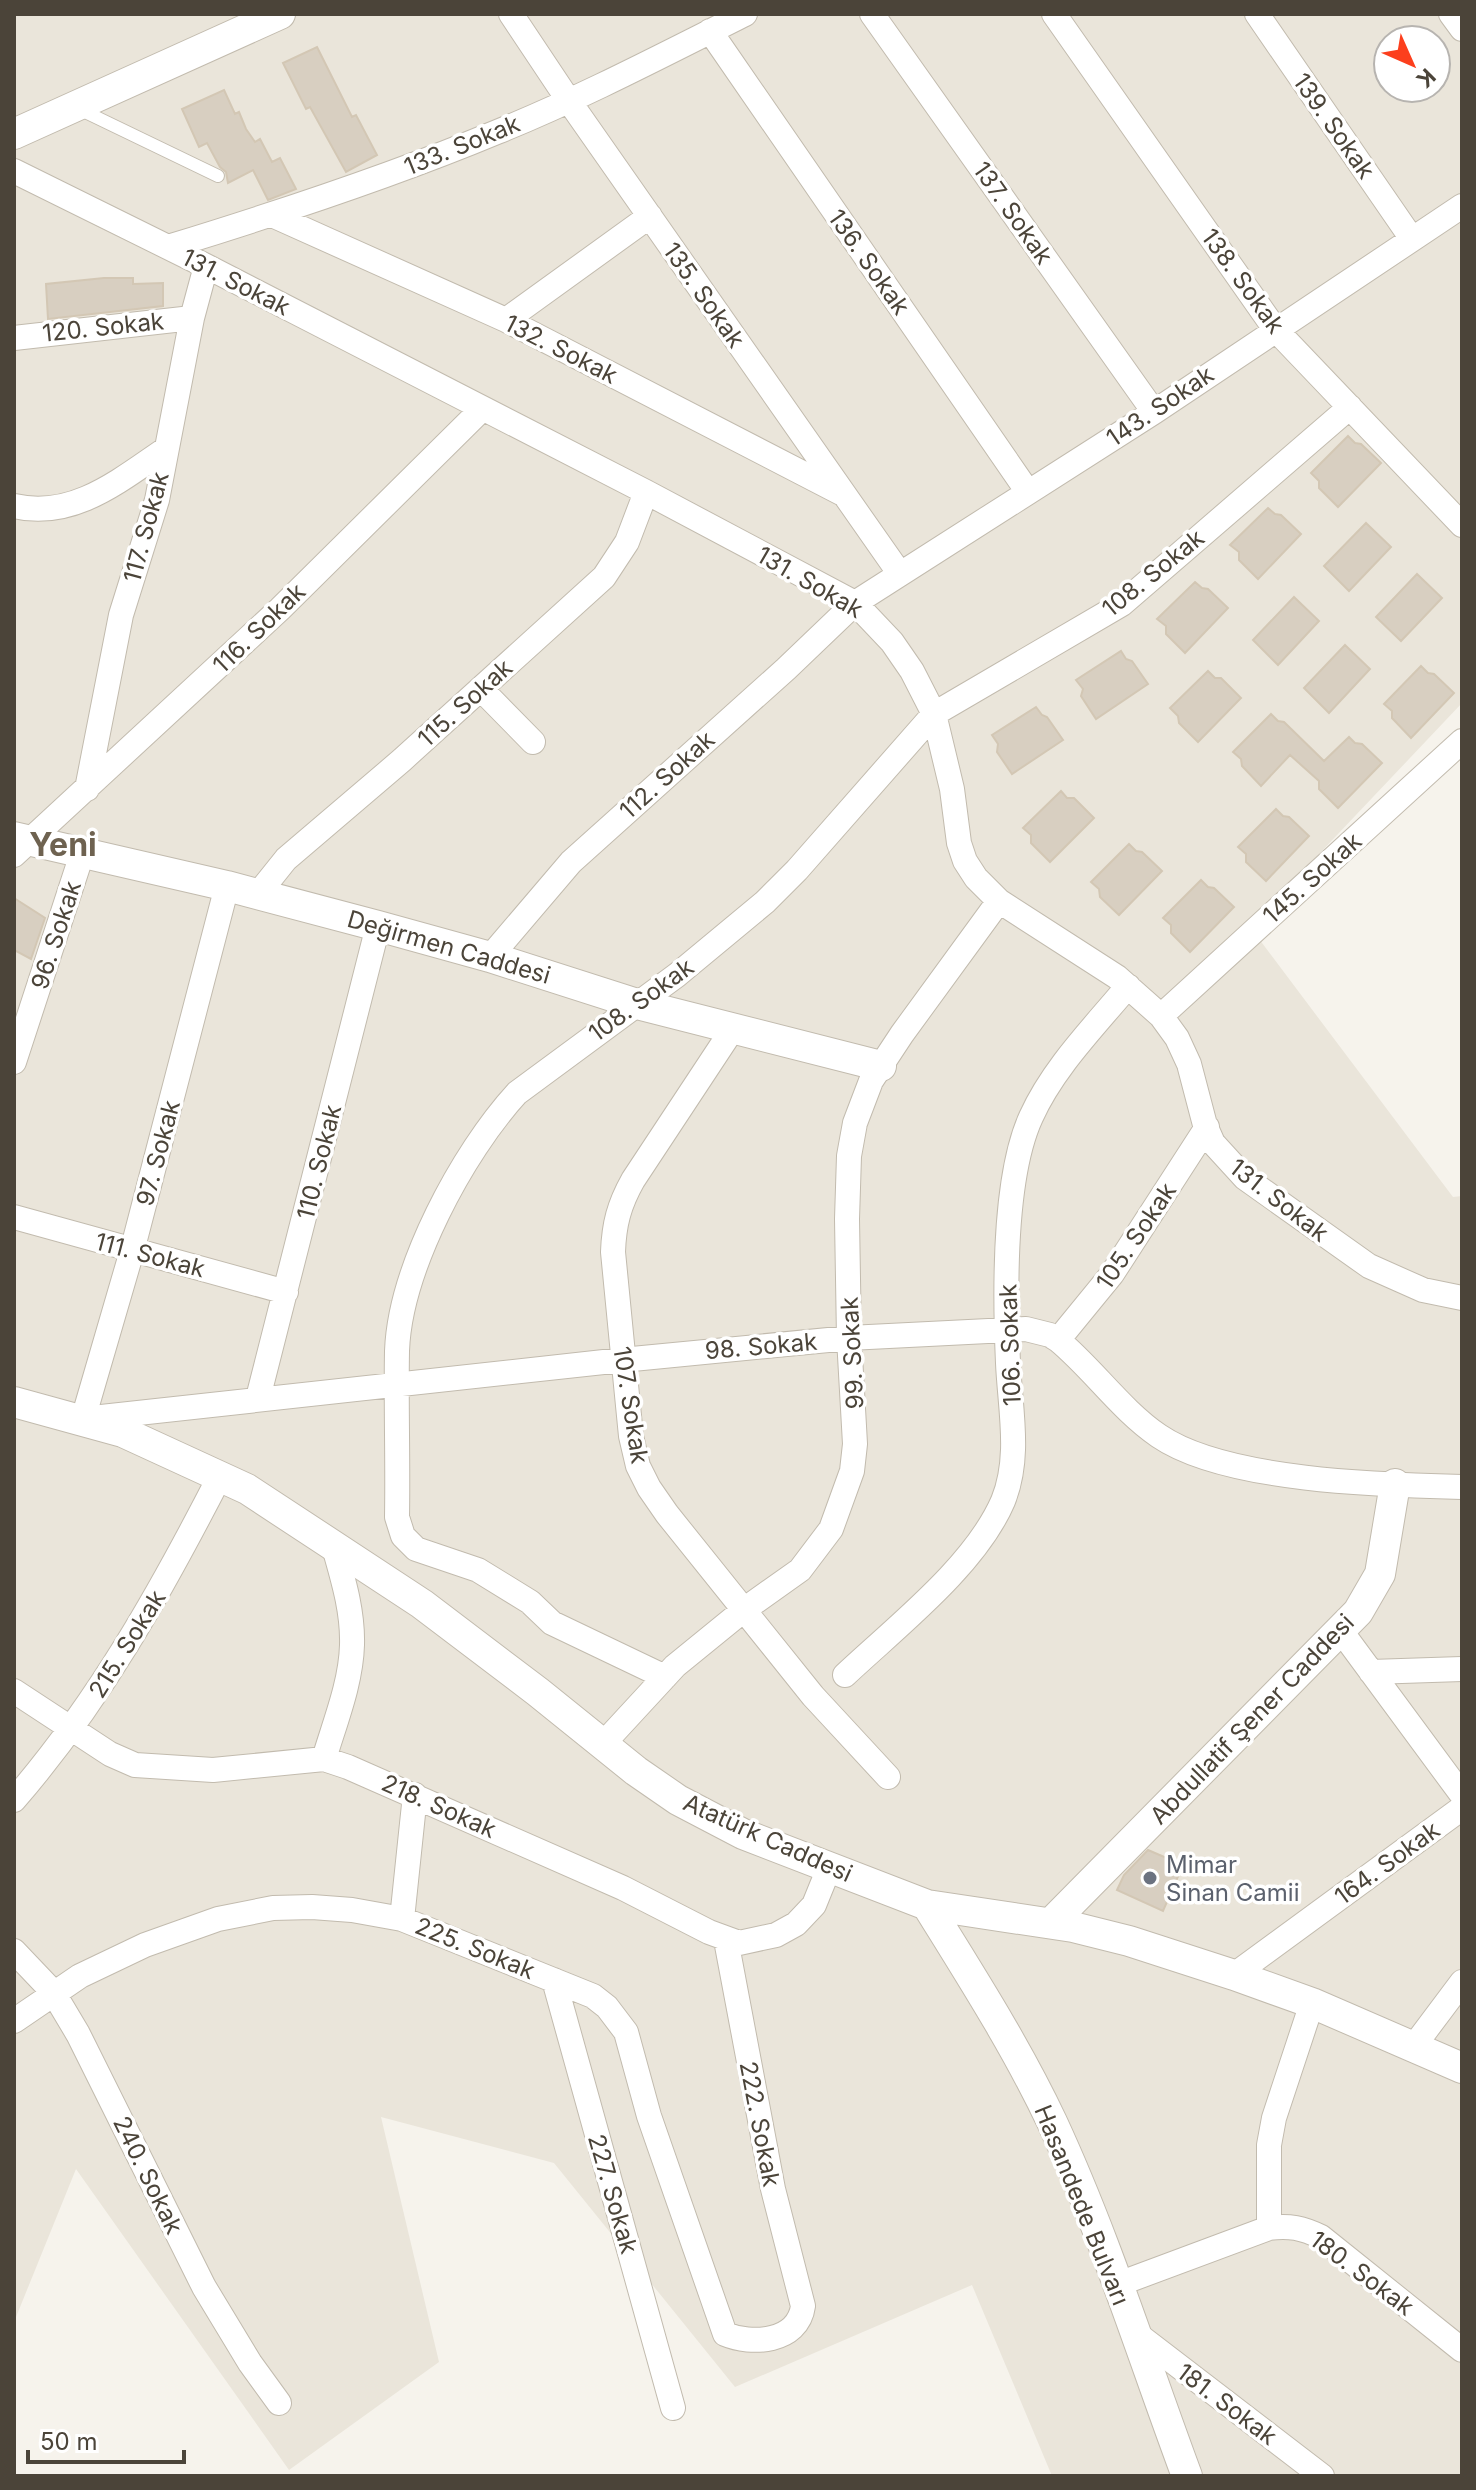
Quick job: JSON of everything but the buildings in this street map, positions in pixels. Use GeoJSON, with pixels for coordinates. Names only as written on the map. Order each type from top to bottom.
{"type":"FeatureCollection","features":[{"type":"Feature","properties":{"kind":"street"},"geometry":{"type":"LineString","coordinates":[[14,134],[280,14]]}},
{"type":"Feature","properties":{"kind":"street","name":"135. Sokak"},"geometry":{"type":"LineString","coordinates":[[511,14],[900,574]]}},
{"type":"Feature","properties":{"kind":"street","name":"133. Sokak"},"geometry":{"type":"LineString","coordinates":[[168,247],[418,164],[569,101],[745,14]]}},
{"type":"Feature","properties":{"kind":"street","name":"137. Sokak"},"geometry":{"type":"LineString","coordinates":[[872,14],[1154,412]]}},
{"type":"Feature","properties":{"kind":"street","name":"138. Sokak"},"geometry":{"type":"LineString","coordinates":[[1054,14],[1275,329],[1459,517]]}},
{"type":"Feature","properties":{"kind":"street","name":"139. Sokak"},"geometry":{"type":"LineString","coordinates":[[1257,14],[1412,239]]}},
{"type":"Feature","properties":{"kind":"street"},"geometry":{"type":"LineString","coordinates":[[1451,14],[1462,29]]}},
{"type":"Feature","properties":{"kind":"street","name":"136. Sokak"},"geometry":{"type":"LineString","coordinates":[[710,31],[1028,492]]}},
{"type":"Feature","properties":{"kind":"street","name":"131. Sokak"},"geometry":{"type":"LineString","coordinates":[[14,171],[646,492],[855,603],[892,642],[912,671],[934,714],[952,789],[959,843],[965,861],[976,878],[999,901],[1086,956],[1128,986],[1161,1016],[1177,1038],[1189,1064],[1213,1143],[1245,1178],[1342,1249],[1391,1278],[1423,1290],[1462,1298]]}},
{"type":"Feature","properties":{"kind":"street","name":"143. Sokak"},"geometry":{"type":"LineString","coordinates":[[855,603],[1154,412],[1462,206]]}},
{"type":"Feature","properties":{"kind":"street","name":"132. Sokak"},"geometry":{"type":"LineString","coordinates":[[272,215],[506,320],[845,495]]}},
{"type":"Feature","properties":{"kind":"street"},"geometry":{"type":"LineString","coordinates":[[506,320],[650,216]]}},
{"type":"Feature","properties":{"kind":"street","name":"117. Sokak"},"geometry":{"type":"LineString","coordinates":[[87,789],[121,615],[152,522],[192,318],[206,266]]}},
{"type":"Feature","properties":{"kind":"street","name":"120. Sokak"},"geometry":{"type":"LineString","coordinates":[[14,338],[192,318]]}},
{"type":"Feature","properties":{"kind":"street","name":"108. Sokak"},"geometry":{"type":"LineString","coordinates":[[665,1677],[552,1623],[530,1602],[478,1570],[416,1549],[403,1536],[397,1517],[397,1350],[412,1275],[465,1162],[495,1117],[517,1093],[718,942],[765,902],[797,870],[934,714],[1122,604],[1350,407]]}},
{"type":"Feature","properties":{"kind":"street","name":"116. Sokak"},"geometry":{"type":"LineString","coordinates":[[19,845],[87,789],[280,609],[482,409]]}},
{"type":"Feature","properties":{"kind":"street"},"geometry":{"type":"LineString","coordinates":[[14,506],[45,510],[80,501],[98,494],[166,449]]}},
{"type":"Feature","properties":{"kind":"street","name":"115. Sokak"},"geometry":{"type":"LineString","coordinates":[[258,894],[286,859],[604,577],[627,542],[646,492]]}},
{"type":"Feature","properties":{"kind":"street","name":"112. Sokak"},"geometry":{"type":"LineString","coordinates":[[490,957],[571,862],[855,603]]}},
{"type":"Feature","properties":{"kind":"street"},"geometry":{"type":"LineString","coordinates":[[481,689],[533,742]]}},
{"type":"Feature","properties":{"kind":"street","name":"145. Sokak"},"geometry":{"type":"LineString","coordinates":[[1161,1016],[1462,741]]}},
{"type":"Feature","properties":{"kind":"street","name":"Değirmen Caddesi"},"geometry":{"type":"LineString","coordinates":[[19,845],[82,854],[227,886],[490,957],[637,1004],[881,1066]]}},
{"type":"Feature","properties":{"kind":"street","name":"96. Sokak"},"geometry":{"type":"LineString","coordinates":[[14,1062],[82,854]]}},
{"type":"Feature","properties":{"kind":"street","name":"97. Sokak"},"geometry":{"type":"LineString","coordinates":[[83,1419],[132,1251],[227,886]]}},
{"type":"Feature","properties":{"kind":"street","name":"99. Sokak"},"geometry":{"type":"LineString","coordinates":[[603,1744],[665,1677],[708,1637],[807,1562],[831,1529],[852,1471],[855,1444],[847,1219],[849,1156],[862,1102],[881,1066],[999,901]]}},
{"type":"Feature","properties":{"kind":"street","name":"110. Sokak"},"geometry":{"type":"LineString","coordinates":[[258,1398],[378,926]]}},
{"type":"Feature","properties":{"kind":"street","name":"106. Sokak"},"geometry":{"type":"LineString","coordinates":[[845,1675],[955,1570],[981,1538],[1003,1500],[1014,1439],[1007,1329],[1009,1234],[1014,1177],[1022,1139],[1031,1117],[1059,1070],[1128,986]]}},
{"type":"Feature","properties":{"kind":"street","name":"107. Sokak"},"geometry":{"type":"LineString","coordinates":[[734,1027],[621,1201],[614,1223],[613,1252],[631,1436],[643,1477],[667,1514],[813,1696],[888,1777]]}},
{"type":"Feature","properties":{"kind":"street","name":"105. Sokak"},"geometry":{"type":"LineString","coordinates":[[1058,1340],[1112,1274],[1207,1127]]}},
{"type":"Feature","properties":{"kind":"street","name":"111. Sokak"},"geometry":{"type":"LineString","coordinates":[[14,1217],[286,1292]]}},
{"type":"Feature","properties":{"kind":"street","name":"98. Sokak"},"geometry":{"type":"LineString","coordinates":[[83,1419],[622,1360],[849,1338],[1007,1329],[1037,1331],[1058,1340],[1144,1424],[1180,1447],[1227,1464],[1293,1475],[1462,1487]]}},
{"type":"Feature","properties":{"kind":"street","name":"Atatürk Caddesi"},"geometry":{"type":"LineString","coordinates":[[14,1402],[123,1432],[220,1476],[279,1509],[422,1604],[636,1771],[703,1815],[927,1905],[1051,1923],[1129,1941],[1234,1975],[1312,2003],[1462,2068]]}},
{"type":"Feature","properties":{"kind":"street","name":"215. Sokak"},"geometry":{"type":"LineString","coordinates":[[14,1800],[72,1729],[161,1590],[220,1476]]}},
{"type":"Feature","properties":{"kind":"street","name":"Abdullatif Şener Caddesi"},"geometry":{"type":"LineString","coordinates":[[1051,1923],[1358,1612],[1380,1574],[1395,1484]]}},
{"type":"Feature","properties":{"kind":"street"},"geometry":{"type":"LineString","coordinates":[[324,1759],[344,1692],[352,1644],[346,1591],[334,1547]]}},
{"type":"Feature","properties":{"kind":"street"},"geometry":{"type":"LineString","coordinates":[[1341,1631],[1462,1795]]}},
{"type":"Feature","properties":{"kind":"street"},"geometry":{"type":"LineString","coordinates":[[1371,1672],[1462,1669]]}},
{"type":"Feature","properties":{"kind":"street","name":"218. Sokak"},"geometry":{"type":"LineString","coordinates":[[14,1691],[125,1763],[213,1770],[324,1759],[415,1795],[623,1888],[726,1940],[739,1943],[776,1935],[796,1924],[814,1905],[829,1868]]}},
{"type":"Feature","properties":{"kind":"street"},"geometry":{"type":"LineString","coordinates":[[402,1919],[415,1795]]}},
{"type":"Feature","properties":{"kind":"street","name":"164. Sokak"},"geometry":{"type":"LineString","coordinates":[[1234,1975],[1462,1808]]}},
{"type":"Feature","properties":{"kind":"street","name":"Hasandede Bulvarı"},"geometry":{"type":"LineString","coordinates":[[927,1905],[987,2001],[1072,2167],[1187,2476]]}},
{"type":"Feature","properties":{"kind":"street","name":"225. Sokak"},"geometry":{"type":"LineString","coordinates":[[14,2021],[80,1976],[145,1945],[247,1911],[312,1907],[379,1913],[402,1919],[593,1996],[607,2007],[626,2032],[649,2116],[725,2334]]}},
{"type":"Feature","properties":{"kind":"street","name":"222. Sokak"},"geometry":{"type":"LineString","coordinates":[[725,2334],[740,2340],[766,2340],[779,2336],[798,2321],[803,2306],[773,2189],[726,1940]]}},
{"type":"Feature","properties":{"kind":"street","name":"240. Sokak"},"geometry":{"type":"LineString","coordinates":[[14,1951],[53,1992],[78,2034],[204,2287],[250,2363],[279,2403]]}},
{"type":"Feature","properties":{"kind":"street","name":"227. Sokak"},"geometry":{"type":"LineString","coordinates":[[554,1980],[673,2408]]}},
{"type":"Feature","properties":{"kind":"street"},"geometry":{"type":"LineString","coordinates":[[1414,2046],[1462,1982]]}},
{"type":"Feature","properties":{"kind":"street"},"geometry":{"type":"LineString","coordinates":[[1269,2228],[1269,2145],[1274,2118],[1312,2003]]}},
{"type":"Feature","properties":{"kind":"street","name":"180. Sokak"},"geometry":{"type":"LineString","coordinates":[[1116,2285],[1269,2228],[1286,2226],[1306,2229],[1321,2237],[1462,2350]]}},
{"type":"Feature","properties":{"kind":"street","name":"181. Sokak"},"geometry":{"type":"LineString","coordinates":[[1133,2331],[1322,2476]]}},
{"type":"Feature","properties":{"kind":"lane"},"geometry":{"type":"LineString","coordinates":[[75,107],[218,176]]}},
{"type":"Feature","properties":{"kind":"shaded area"},"geometry":{"type":"Polygon","coordinates":[[[14,14],[1462,14],[1462,703],[1250,927],[1453,1197],[1462,1196],[1462,2476],[1052,2476],[972,2285],[735,2387],[554,2163],[381,2117],[439,2362],[289,2470],[76,2169],[14,2322],[14,14]]]}},
{"type":"Feature","properties":{"kind":"place","name":"Mimar Sinan Camii"},"geometry":{"type":"Point","coordinates":[1150,1878]}},
{"type":"Feature","properties":{"kind":"district","name":"Yeni"},"geometry":{"type":"Point","coordinates":[63,844]}}]}
